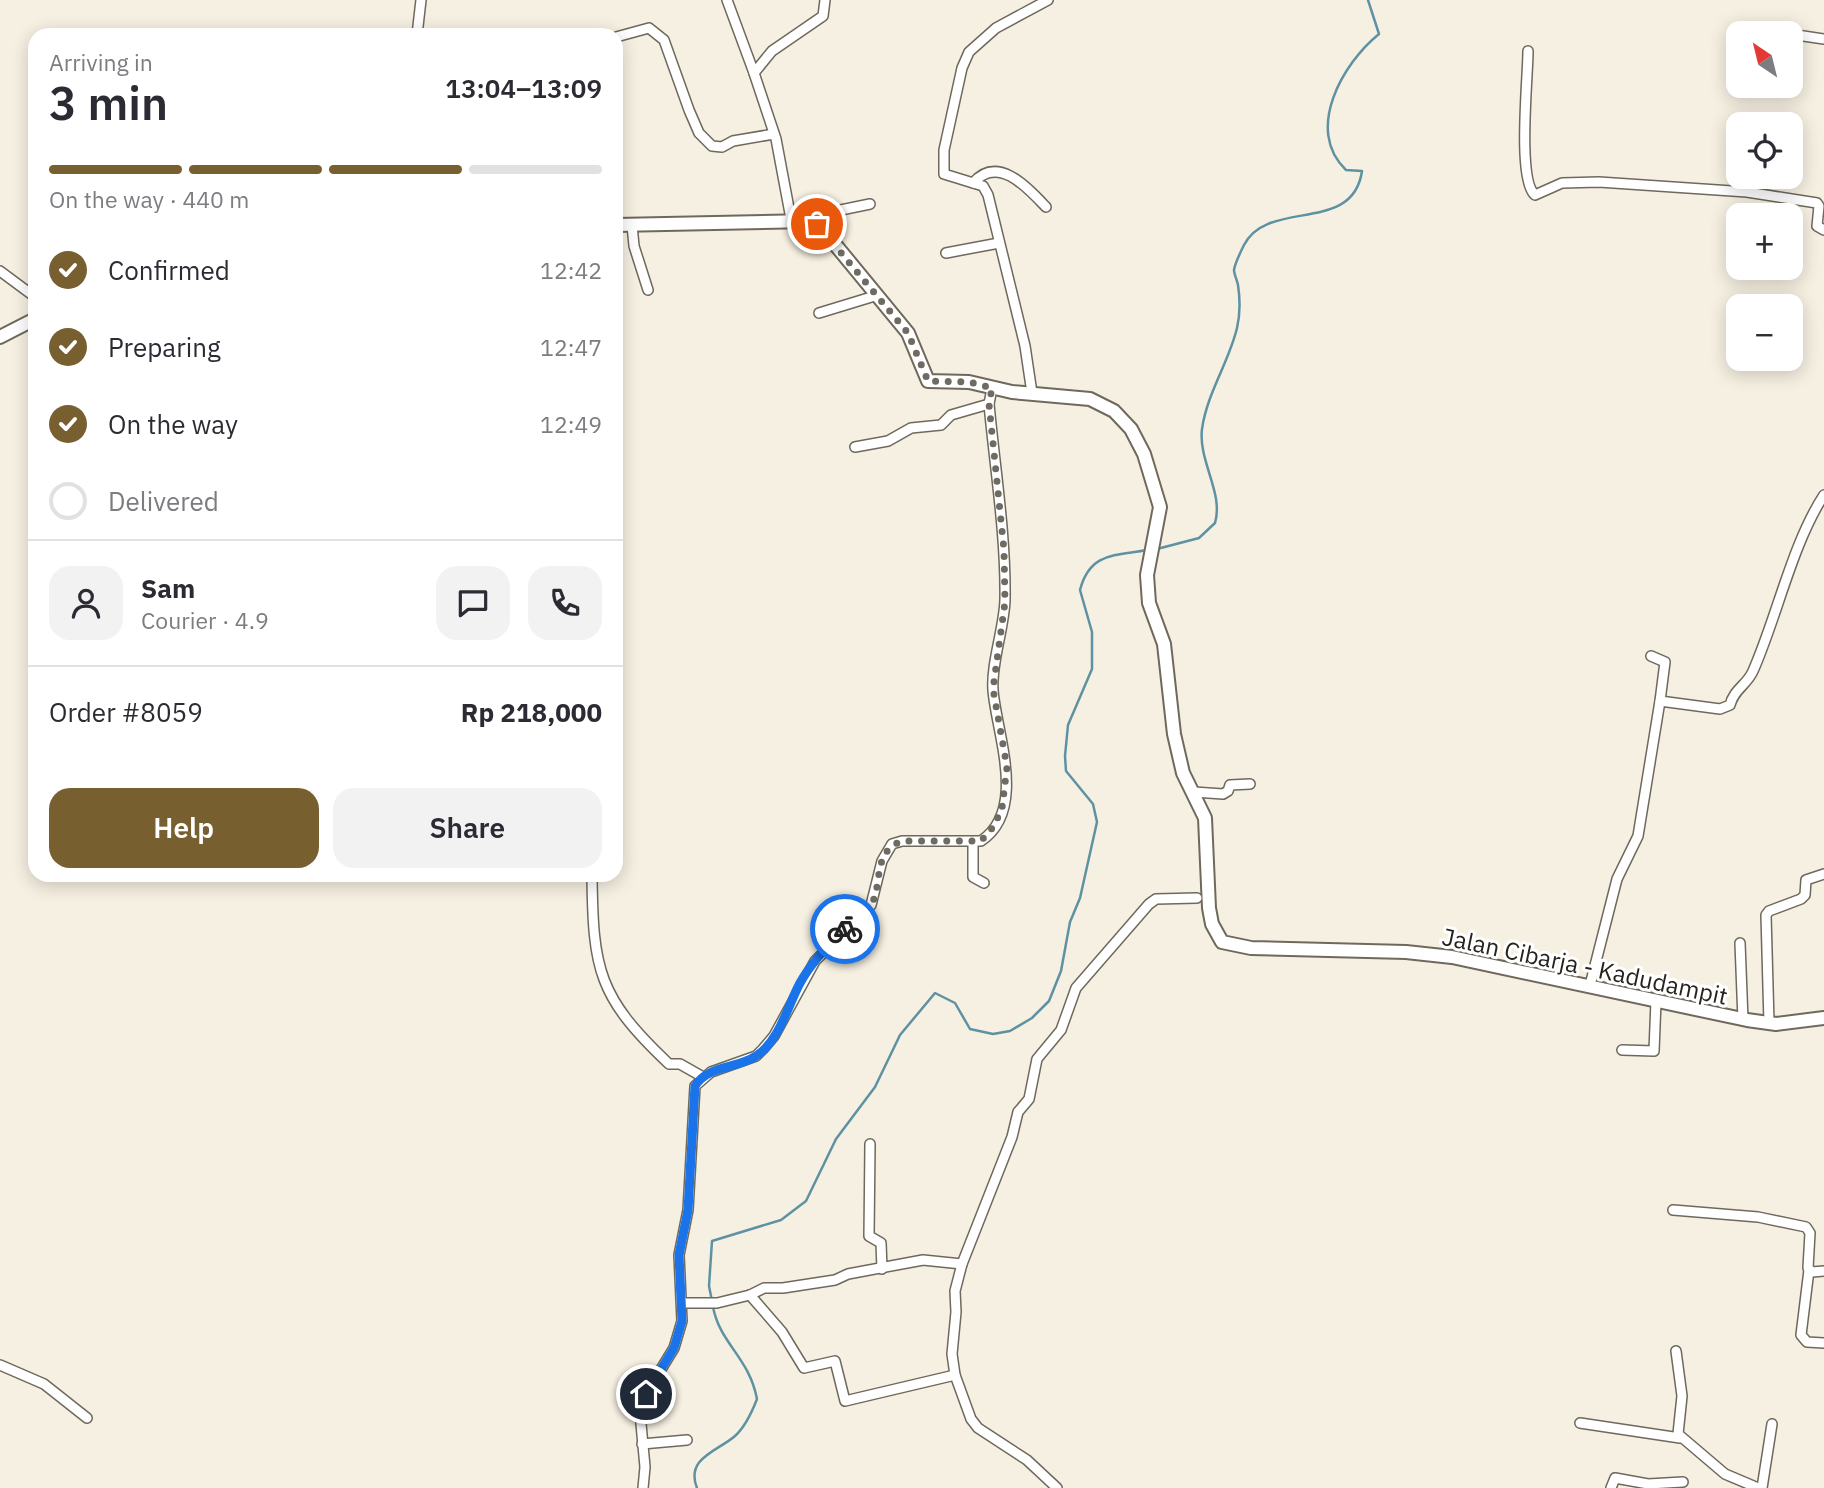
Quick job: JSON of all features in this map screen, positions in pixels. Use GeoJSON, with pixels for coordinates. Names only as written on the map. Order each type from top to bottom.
{"type":"FeatureCollection","features":[{"type":"Feature","properties":{"kind":"street"},"geometry":{"type":"LineString","coordinates":[[418,28],[421,0]]}},
{"type":"Feature","properties":{"kind":"street"},"geometry":{"type":"LineString","coordinates":[[727,0],[774,134],[791,219]]}},
{"type":"Feature","properties":{"kind":"street"},"geometry":{"type":"LineString","coordinates":[[754,73],[772,51],[823,16],[825,0]]}},
{"type":"Feature","properties":{"kind":"street"},"geometry":{"type":"LineString","coordinates":[[1032,393],[1025,346],[988,195],[983,186],[949,176],[943,170],[943,150],[962,68],[969,52],[988,35],[1048,0]]}},
{"type":"Feature","properties":{"kind":"street"},"geometry":{"type":"LineString","coordinates":[[623,35],[649,29],[664,40],[674,60],[699,133],[712,146],[722,148],[733,141],[774,134]]}},
{"type":"Feature","properties":{"kind":"street"},"geometry":{"type":"LineString","coordinates":[[1803,36],[1824,38]]}},
{"type":"Feature","properties":{"kind":"street"},"geometry":{"type":"LineString","coordinates":[[1528,51],[1524,133],[1528,188],[1535,195],[1562,183],[1599,182],[1748,191],[1816,203],[1819,205],[1817,226],[1824,230]]}},
{"type":"Feature","properties":{"kind":"street"},"geometry":{"type":"LineString","coordinates":[[972,183],[988,173],[1004,174],[1022,182],[1046,207]]}},
{"type":"Feature","properties":{"kind":"street"},"geometry":{"type":"LineString","coordinates":[[623,225],[791,219],[814,223],[830,213],[870,204]]}},
{"type":"Feature","properties":{"kind":"street","name":"Jalan Cibarja - Kadudampit"},"geometry":{"type":"LineString","coordinates":[[814,223],[824,230],[908,333],[928,381],[969,382],[992,388],[1101,403],[1124,420],[1144,454],[1160,507],[1148,566],[1149,603],[1164,643],[1174,734],[1184,773],[1205,818],[1209,908],[1212,923],[1222,942],[1251,948],[1406,952],[1441,956],[1590,985],[1743,1020],[1769,1023],[1824,1018]]}},
{"type":"Feature","properties":{"kind":"street"},"geometry":{"type":"LineString","coordinates":[[632,225],[634,246],[648,290]]}},
{"type":"Feature","properties":{"kind":"street"},"geometry":{"type":"LineString","coordinates":[[946,253],[999,243]]}},
{"type":"Feature","properties":{"kind":"street"},"geometry":{"type":"LineString","coordinates":[[0,271],[28,292]]}},
{"type":"Feature","properties":{"kind":"street"},"geometry":{"type":"LineString","coordinates":[[819,313],[878,295]]}},
{"type":"Feature","properties":{"kind":"street"},"geometry":{"type":"LineString","coordinates":[[0,337],[28,323]]}},
{"type":"Feature","properties":{"kind":"street"},"geometry":{"type":"LineString","coordinates":[[643,1488],[645,1466],[640,1413],[646,1394],[677,1340],[683,1303],[679,1255],[688,1210],[695,1086],[703,1077],[756,1056],[774,1036],[815,961],[871,905],[882,860],[892,844],[902,841],[973,842],[985,839],[998,817],[1006,794],[1007,767],[993,689],[1005,602],[1004,550],[989,404],[992,388]]}},
{"type":"Feature","properties":{"kind":"street"},"geometry":{"type":"LineString","coordinates":[[855,447],[888,441],[911,428],[941,425],[951,415],[989,404]]}},
{"type":"Feature","properties":{"kind":"street"},"geometry":{"type":"LineString","coordinates":[[1660,701],[1720,709],[1730,705],[1733,694],[1746,683],[1753,671],[1775,607],[1824,495]]}},
{"type":"Feature","properties":{"kind":"street"},"geometry":{"type":"LineString","coordinates":[[1590,985],[1617,879],[1638,836],[1665,662],[1651,656]]}},
{"type":"Feature","properties":{"kind":"street"},"geometry":{"type":"LineString","coordinates":[[1194,792],[1223,794],[1228,791],[1230,785],[1250,784]]}},
{"type":"Feature","properties":{"kind":"street"},"geometry":{"type":"LineString","coordinates":[[973,842],[973,877],[984,883]]}},
{"type":"Feature","properties":{"kind":"street"},"geometry":{"type":"LineString","coordinates":[[1769,1023],[1766,915],[1769,911],[1803,898],[1806,880],[1824,874]]}},
{"type":"Feature","properties":{"kind":"street"},"geometry":{"type":"LineString","coordinates":[[592,882],[592,939],[606,991],[653,1048],[669,1063],[680,1064],[703,1077]]}},
{"type":"Feature","properties":{"kind":"street"},"geometry":{"type":"LineString","coordinates":[[1057,1488],[1027,1460],[978,1428],[971,1419],[955,1374],[952,1354],[955,1291],[962,1264],[1012,1137],[1018,1112],[1029,1099],[1037,1059],[1061,1030],[1076,988],[1149,904],[1156,899],[1197,898]]}},
{"type":"Feature","properties":{"kind":"street"},"geometry":{"type":"LineString","coordinates":[[1740,943],[1743,1020]]}},
{"type":"Feature","properties":{"kind":"street"},"geometry":{"type":"LineString","coordinates":[[1622,1050],[1650,1054],[1654,1051],[1656,1001]]}},
{"type":"Feature","properties":{"kind":"street"},"geometry":{"type":"LineString","coordinates":[[870,1144],[869,1236],[881,1243],[882,1269]]}},
{"type":"Feature","properties":{"kind":"street"},"geometry":{"type":"LineString","coordinates":[[1673,1210],[1758,1217],[1806,1227],[1810,1233],[1809,1269],[1801,1335],[1807,1342],[1824,1343]]}},
{"type":"Feature","properties":{"kind":"street"},"geometry":{"type":"LineString","coordinates":[[683,1303],[717,1303],[750,1295],[764,1288],[783,1288],[835,1280],[848,1273],[923,1260],[962,1264]]}},
{"type":"Feature","properties":{"kind":"street"},"geometry":{"type":"LineString","coordinates":[[1809,1269],[1824,1271]]}},
{"type":"Feature","properties":{"kind":"street"},"geometry":{"type":"LineString","coordinates":[[750,1295],[782,1332],[804,1368],[835,1361],[845,1401],[955,1374]]}},
{"type":"Feature","properties":{"kind":"street"},"geometry":{"type":"LineString","coordinates":[[1675,1352],[1682,1396],[1677,1432],[1680,1438],[1725,1474],[1760,1488],[1772,1424]]}},
{"type":"Feature","properties":{"kind":"street"},"geometry":{"type":"LineString","coordinates":[[0,1365],[44,1384],[88,1418]]}},
{"type":"Feature","properties":{"kind":"street"},"geometry":{"type":"LineString","coordinates":[[1580,1423],[1680,1438]]}},
{"type":"Feature","properties":{"kind":"street"},"geometry":{"type":"LineString","coordinates":[[642,1444],[687,1440]]}},
{"type":"Feature","properties":{"kind":"street"},"geometry":{"type":"LineString","coordinates":[[1611,1488],[1615,1478],[1647,1486],[1683,1482]]}},
{"type":"Feature","properties":{"kind":"waterway"},"geometry":{"type":"LineString","coordinates":[[1157,549],[1199,538],[1215,523],[1216,500],[1204,453],[1202,429],[1208,403],[1237,328],[1239,295],[1234,270],[1244,245],[1256,231],[1271,223],[1327,210],[1343,203],[1355,191],[1362,171],[1346,170],[1334,154],[1328,136],[1328,117],[1342,79],[1353,62],[1379,34],[1368,0]]}},
{"type":"Feature","properties":{"kind":"waterway"},"geometry":{"type":"LineString","coordinates":[[712,1301],[709,1286],[712,1241],[781,1220],[806,1201],[836,1139],[875,1087],[900,1035],[935,993],[955,1003],[970,1029],[993,1034],[1010,1031],[1032,1018],[1049,1001],[1061,971],[1070,922],[1080,898],[1097,822],[1093,804],[1066,771],[1068,725],[1092,669],[1092,632],[1080,590],[1084,578],[1097,562],[1114,555],[1147,550]]}},
{"type":"Feature","properties":{"kind":"waterway"},"geometry":{"type":"LineString","coordinates":[[697,1488],[694,1478],[699,1462],[739,1432],[757,1399],[748,1372],[722,1331],[713,1307]]}},
{"type":"Feature","properties":{"kind":"way so far"},"geometry":{"type":"LineString","coordinates":[[817,224],[908,333],[928,381],[969,382],[992,388],[989,404],[1004,550],[1005,602],[993,689],[1007,767],[1006,794],[1002,808],[994,826],[981,841],[902,841],[892,844],[882,860],[871,905],[845,929]]}},
{"type":"Feature","properties":{"kind":"route"},"geometry":{"type":"LineString","coordinates":[[646,1394],[674,1348],[682,1321],[683,1289],[679,1255],[688,1210],[690,1132],[695,1086],[711,1072],[756,1056],[763,1049],[774,1036],[801,981],[815,961],[845,929]]}}]}
